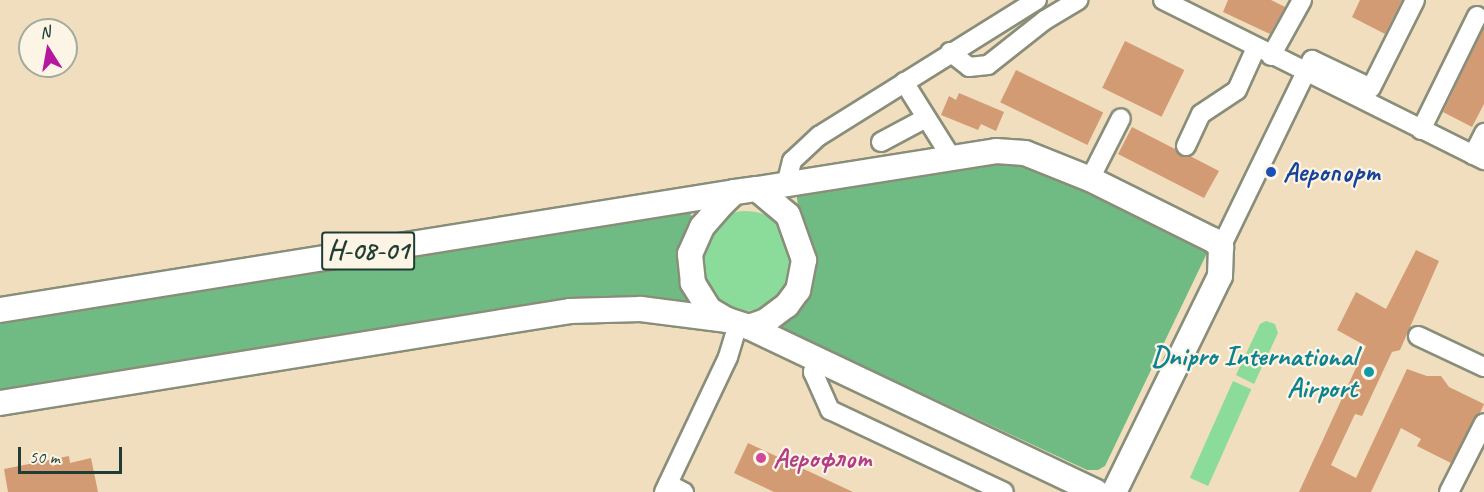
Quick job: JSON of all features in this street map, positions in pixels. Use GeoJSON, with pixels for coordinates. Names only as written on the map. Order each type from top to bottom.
{"type":"FeatureCollection","features":[{"type":"Feature","properties":{"kind":"main road","name":"Н-08-01"},"geometry":{"type":"LineString","coordinates":[[0,310],[996,151],[1025,153],[1090,179],[1213,240],[1221,247]]}},
{"type":"Feature","properties":{"kind":"main road"},"geometry":{"type":"LineString","coordinates":[[0,403],[570,310],[640,309],[738,324],[766,321],[787,304],[798,290],[804,260],[802,244],[788,215],[746,191],[702,227],[690,254],[689,268],[699,296],[709,309],[738,324],[818,358],[1095,492]]}},
{"type":"Feature","properties":{"kind":"main road"},"geometry":{"type":"LineString","coordinates":[[1114,492],[1220,276],[1221,247]]}},
{"type":"Feature","properties":{"kind":"street"},"geometry":{"type":"LineString","coordinates":[[786,185],[792,161],[819,136],[950,52],[1037,0]]}},
{"type":"Feature","properties":{"kind":"street"},"geometry":{"type":"LineString","coordinates":[[950,52],[969,67],[988,65],[1045,20],[1078,0]]}},
{"type":"Feature","properties":{"kind":"street"},"geometry":{"type":"LineString","coordinates":[[1163,0],[1305,73],[1479,157],[1484,133]]}},
{"type":"Feature","properties":{"kind":"street"},"geometry":{"type":"LineString","coordinates":[[1186,146],[1201,114],[1237,90],[1302,0]]}},
{"type":"Feature","properties":{"kind":"street"},"geometry":{"type":"LineString","coordinates":[[1221,247],[1312,60],[1371,88],[1415,0]]}},
{"type":"Feature","properties":{"kind":"street"},"geometry":{"type":"LineString","coordinates":[[1421,130],[1477,16]]}},
{"type":"Feature","properties":{"kind":"street"},"geometry":{"type":"LineString","coordinates":[[904,82],[951,157]]}},
{"type":"Feature","properties":{"kind":"street"},"geometry":{"type":"LineString","coordinates":[[881,141],[926,117]]}},
{"type":"Feature","properties":{"kind":"street"},"geometry":{"type":"LineString","coordinates":[[1090,179],[1121,118]]}},
{"type":"Feature","properties":{"kind":"street"},"geometry":{"type":"LineString","coordinates":[[684,492],[666,488],[728,357],[738,324]]}},
{"type":"Feature","properties":{"kind":"street"},"geometry":{"type":"LineString","coordinates":[[1418,336],[1484,367]]}},
{"type":"Feature","properties":{"kind":"street"},"geometry":{"type":"LineString","coordinates":[[818,358],[813,372],[830,410],[984,488],[1004,492]]}},
{"type":"Feature","properties":{"kind":"street"},"geometry":{"type":"LineString","coordinates":[[1449,492],[1484,423]]}},
{"type":"Feature","properties":{"kind":"green space"},"geometry":{"type":"Polygon","coordinates":[[[1029,157],[1208,251],[1105,466],[1098,470],[1087,470],[777,326],[788,311],[800,219],[796,192],[1029,157]]]}},
{"type":"Feature","properties":{"kind":"green space"},"geometry":{"type":"Polygon","coordinates":[[[686,208],[694,219],[696,305],[629,297],[537,303],[0,392],[0,319],[686,208]]]}},
{"type":"Feature","properties":{"kind":"green space"},"geometry":{"type":"Polygon","coordinates":[[[746,211],[765,215],[781,226],[792,242],[796,261],[792,280],[781,296],[765,307],[746,311],[727,307],[711,296],[700,280],[696,261],[700,242],[711,226],[727,215],[746,211]]]}},
{"type":"Feature","properties":{"kind":"green space"},"geometry":{"type":"Polygon","coordinates":[[[1266,321],[1275,324],[1278,333],[1254,384],[1236,375],[1260,324],[1266,321]]]}},
{"type":"Feature","properties":{"kind":"green space"},"geometry":{"type":"Polygon","coordinates":[[[1233,381],[1251,389],[1208,486],[1190,478],[1233,381]]]}},
{"type":"Feature","properties":{"kind":"building"},"geometry":{"type":"Polygon","coordinates":[[[1228,0],[1271,0],[1285,7],[1270,34],[1223,12],[1228,0]]]}},
{"type":"Feature","properties":{"kind":"building"},"geometry":{"type":"Polygon","coordinates":[[[1360,0],[1402,0],[1385,34],[1352,17],[1360,0]]]}},
{"type":"Feature","properties":{"kind":"building"},"geometry":{"type":"Polygon","coordinates":[[[1484,27],[1484,104],[1472,127],[1443,112],[1484,27]]]}},
{"type":"Feature","properties":{"kind":"building"},"geometry":{"type":"Polygon","coordinates":[[[1125,41],[1184,70],[1162,117],[1102,88],[1125,41]]]}},
{"type":"Feature","properties":{"kind":"building"},"geometry":{"type":"Polygon","coordinates":[[[1016,70],[1103,113],[1087,145],[1000,102],[1016,70]]]}},
{"type":"Feature","properties":{"kind":"building"},"geometry":{"type":"Polygon","coordinates":[[[959,93],[1004,112],[996,131],[981,124],[978,130],[941,115],[949,96],[956,100],[959,93]]]}},
{"type":"Feature","properties":{"kind":"building"},"geometry":{"type":"Polygon","coordinates":[[[1132,127],[1175,149],[1181,156],[1190,156],[1219,171],[1204,198],[1118,154],[1132,127]]]}},
{"type":"Feature","properties":{"kind":"building","name":"Dnipro International Airport"},"geometry":{"type":"Polygon","coordinates":[[[1416,250],[1439,261],[1400,350],[1392,352],[1362,416],[1355,414],[1331,465],[1356,478],[1407,369],[1427,376],[1441,376],[1449,387],[1484,404],[1480,413],[1451,463],[1417,446],[1421,439],[1401,428],[1371,492],[1299,492],[1366,346],[1337,330],[1356,292],[1386,309],[1416,250]]]}},
{"type":"Feature","properties":{"kind":"building","name":"Аерофлот"},"geometry":{"type":"Polygon","coordinates":[[[748,443],[853,492],[774,492],[734,473],[748,443]]]}},
{"type":"Feature","properties":{"kind":"building"},"geometry":{"type":"Polygon","coordinates":[[[69,456],[70,463],[91,458],[98,492],[8,492],[4,469],[69,456]]]}},
{"type":"Feature","properties":{"kind":"place","name":"Аеропорт"},"geometry":{"type":"Point","coordinates":[1271,172]}},
{"type":"Feature","properties":{"kind":"place","name":"Dnipro International Airport"},"geometry":{"type":"Point","coordinates":[1369,372]}},
{"type":"Feature","properties":{"kind":"place","name":"Аерофлот"},"geometry":{"type":"Point","coordinates":[761,458]}}]}
